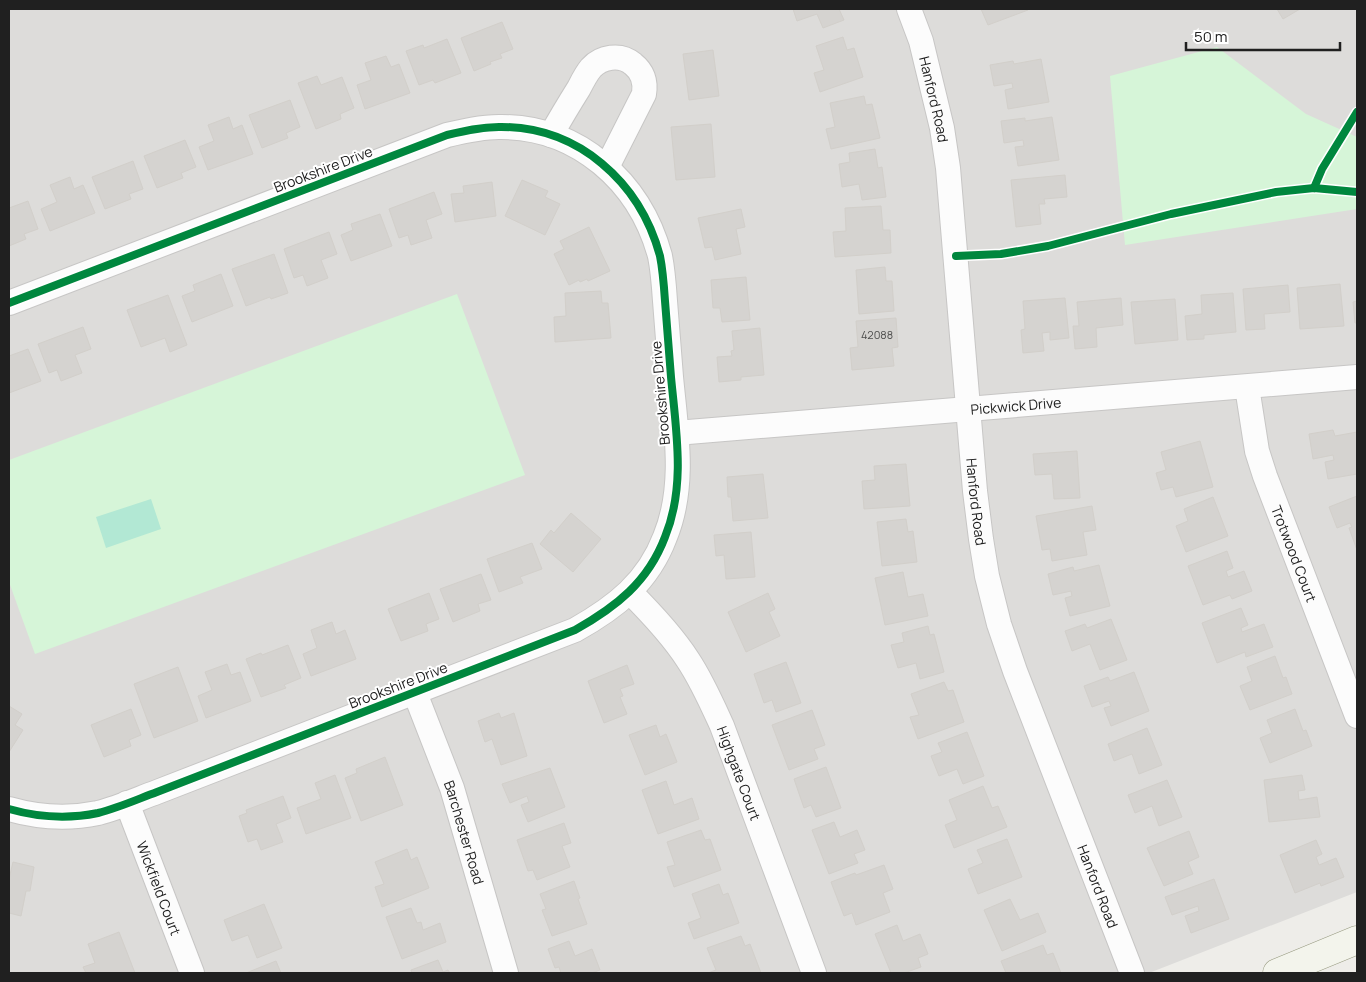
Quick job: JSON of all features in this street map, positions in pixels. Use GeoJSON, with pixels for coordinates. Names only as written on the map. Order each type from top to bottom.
{"type":"FeatureCollection","features":[{"type":"Feature","properties":{"kind":"street","name":"Hanford Road"},"geometry":{"type":"LineString","coordinates":[[909,9],[921,42],[934,89],[948,168],[975,491],[980,539],[987,576],[999,624],[1015,671],[1132,973]]}},
{"type":"Feature","properties":{"kind":"street"},"geometry":{"type":"LineString","coordinates":[[551,135],[590,69],[601,60],[612,58],[620,58],[630,62],[638,68],[643,76],[644,94],[607,167]]}},
{"type":"Feature","properties":{"kind":"street","name":"Brookshire Drive"},"geometry":{"type":"LineString","coordinates":[[9,303],[447,135],[473,129],[500,127],[526,129],[551,135],[580,147],[607,167],[623,183],[638,205],[651,230],[662,267],[676,433],[678,481],[671,521],[656,556],[646,573],[630,592],[604,613],[575,630],[415,693],[98,813],[44,816],[9,809]]}},
{"type":"Feature","properties":{"kind":"street","name":"Pickwick Drive"},"geometry":{"type":"LineString","coordinates":[[676,433],[1357,377]]}},
{"type":"Feature","properties":{"kind":"street","name":"Trotwood Court"},"geometry":{"type":"LineString","coordinates":[[1247,386],[1257,451],[1265,476],[1357,716]]}},
{"type":"Feature","properties":{"kind":"street","name":"Highgate Court"},"geometry":{"type":"LineString","coordinates":[[630,592],[650,611],[673,639],[689,661],[707,693],[722,726],[814,973]]}},
{"type":"Feature","properties":{"kind":"street","name":"Barchester Road"},"geometry":{"type":"LineString","coordinates":[[415,693],[452,788],[506,973]]}},
{"type":"Feature","properties":{"kind":"street","name":"Wickfield Court"},"geometry":{"type":"LineString","coordinates":[[127,803],[192,973]]}},
{"type":"Feature","properties":{"kind":"street"},"geometry":{"type":"LineString","coordinates":[[1277,973],[1357,940]]}},
{"type":"Feature","properties":{"kind":"shaded area"},"geometry":{"type":"Polygon","coordinates":[[[9,9],[1357,9],[1357,892],[1149,973],[9,973],[9,9]]]}},
{"type":"Feature","properties":{"kind":"green space"},"geometry":{"type":"Polygon","coordinates":[[[1217,47],[1306,114],[1357,137],[1357,209],[1125,245],[1110,76],[1217,47]]]}},
{"type":"Feature","properties":{"kind":"green space"},"geometry":{"type":"Polygon","coordinates":[[[457,294],[525,475],[35,654],[9,582],[9,460],[457,294]]]}},
{"type":"Feature","properties":{"kind":"green space"},"geometry":{"type":"Polygon","coordinates":[[[151,499],[161,529],[106,548],[96,517],[151,499]]]}},
{"type":"Feature","properties":{"kind":"building"},"geometry":{"type":"Polygon","coordinates":[[[793,9],[839,9],[844,20],[823,28],[817,14],[797,21],[793,9]]]}},
{"type":"Feature","properties":{"kind":"building"},"geometry":{"type":"Polygon","coordinates":[[[981,9],[1028,9],[1028,10],[988,25],[981,9]]]}},
{"type":"Feature","properties":{"kind":"building"},"geometry":{"type":"Polygon","coordinates":[[[1277,9],[1300,9],[1283,19],[1277,9]]]}},
{"type":"Feature","properties":{"kind":"building"},"geometry":{"type":"Polygon","coordinates":[[[502,22],[513,49],[500,54],[502,58],[474,71],[461,38],[502,22]]]}},
{"type":"Feature","properties":{"kind":"building"},"geometry":{"type":"Polygon","coordinates":[[[843,37],[847,50],[854,48],[863,77],[820,92],[814,73],[824,70],[816,46],[843,37]]]}},
{"type":"Feature","properties":{"kind":"building"},"geometry":{"type":"Polygon","coordinates":[[[447,39],[461,73],[435,83],[433,80],[419,85],[406,51],[423,45],[424,48],[447,39]]]}},
{"type":"Feature","properties":{"kind":"building"},"geometry":{"type":"Polygon","coordinates":[[[713,50],[719,96],[689,100],[683,54],[713,50]]]}},
{"type":"Feature","properties":{"kind":"building"},"geometry":{"type":"Polygon","coordinates":[[[386,56],[391,67],[399,64],[410,93],[365,109],[357,85],[371,80],[365,63],[386,56]]]}},
{"type":"Feature","properties":{"kind":"building"},"geometry":{"type":"Polygon","coordinates":[[[1041,59],[1049,102],[1008,109],[1005,90],[1013,88],[1012,83],[994,86],[990,65],[1013,61],[1014,64],[1041,59]]]}},
{"type":"Feature","properties":{"kind":"building"},"geometry":{"type":"Polygon","coordinates":[[[317,76],[321,85],[342,77],[354,108],[340,114],[341,119],[316,129],[298,83],[317,76]]]}},
{"type":"Feature","properties":{"kind":"building"},"geometry":{"type":"Polygon","coordinates":[[[864,96],[866,105],[872,104],[880,138],[831,149],[826,129],[835,127],[830,103],[864,96]]]}},
{"type":"Feature","properties":{"kind":"building"},"geometry":{"type":"Polygon","coordinates":[[[290,100],[300,127],[286,133],[288,138],[262,148],[249,115],[290,100]]]}},
{"type":"Feature","properties":{"kind":"building"},"geometry":{"type":"Polygon","coordinates":[[[229,117],[233,129],[242,125],[253,154],[208,170],[199,147],[214,141],[208,125],[229,117]]]}},
{"type":"Feature","properties":{"kind":"building"},"geometry":{"type":"Polygon","coordinates":[[[1052,117],[1059,160],[1018,166],[1015,147],[1024,146],[1023,140],[1004,143],[1001,121],[1025,118],[1025,121],[1052,117]]]}},
{"type":"Feature","properties":{"kind":"building"},"geometry":{"type":"Polygon","coordinates":[[[711,124],[715,177],[676,180],[671,127],[711,124]]]}},
{"type":"Feature","properties":{"kind":"building"},"geometry":{"type":"Polygon","coordinates":[[[185,140],[196,167],[181,173],[183,178],[157,188],[144,156],[185,140]]]}},
{"type":"Feature","properties":{"kind":"building"},"geometry":{"type":"Polygon","coordinates":[[[875,149],[878,168],[882,167],[886,197],[862,200],[859,184],[842,187],[839,164],[850,162],[849,153],[875,149]]]}},
{"type":"Feature","properties":{"kind":"building"},"geometry":{"type":"Polygon","coordinates":[[[133,161],[143,189],[129,194],[131,199],[105,209],[92,177],[133,161]]]}},
{"type":"Feature","properties":{"kind":"building"},"geometry":{"type":"Polygon","coordinates":[[[1065,175],[1067,197],[1044,199],[1045,204],[1039,204],[1041,224],[1016,227],[1011,180],[1065,175]]]}},
{"type":"Feature","properties":{"kind":"building"},"geometry":{"type":"Polygon","coordinates":[[[70,177],[74,189],[83,185],[95,213],[50,231],[41,209],[57,202],[50,185],[70,177]]]}},
{"type":"Feature","properties":{"kind":"building"},"geometry":{"type":"Polygon","coordinates":[[[522,180],[548,191],[545,197],[560,204],[545,235],[505,216],[522,180]]]}},
{"type":"Feature","properties":{"kind":"building"},"geometry":{"type":"Polygon","coordinates":[[[492,182],[496,216],[455,222],[451,194],[464,193],[463,186],[492,182]]]}},
{"type":"Feature","properties":{"kind":"building"},"geometry":{"type":"Polygon","coordinates":[[[434,192],[442,214],[426,220],[432,238],[411,245],[408,235],[399,238],[389,209],[434,192]]]}},
{"type":"Feature","properties":{"kind":"building"},"geometry":{"type":"Polygon","coordinates":[[[28,201],[38,229],[24,234],[26,239],[9,246],[9,208],[28,201]]]}},
{"type":"Feature","properties":{"kind":"building"},"geometry":{"type":"Polygon","coordinates":[[[881,206],[883,230],[890,230],[891,253],[835,257],[833,232],[846,231],[845,208],[881,206]]]}},
{"type":"Feature","properties":{"kind":"building"},"geometry":{"type":"Polygon","coordinates":[[[741,209],[745,227],[736,229],[741,254],[715,260],[712,247],[705,248],[698,218],[741,209]]]}},
{"type":"Feature","properties":{"kind":"building"},"geometry":{"type":"Polygon","coordinates":[[[380,214],[392,246],[351,261],[341,235],[353,230],[351,224],[380,214]]]}},
{"type":"Feature","properties":{"kind":"building"},"geometry":{"type":"Polygon","coordinates":[[[589,227],[610,271],[588,281],[587,279],[580,282],[579,280],[569,285],[554,254],[564,249],[560,241],[589,227]]]}},
{"type":"Feature","properties":{"kind":"building"},"geometry":{"type":"Polygon","coordinates":[[[329,232],[337,254],[321,260],[328,278],[307,286],[303,275],[294,278],[284,249],[329,232]]]}},
{"type":"Feature","properties":{"kind":"building"},"geometry":{"type":"Polygon","coordinates":[[[274,254],[288,293],[271,299],[270,297],[246,306],[232,269],[274,254]]]}},
{"type":"Feature","properties":{"kind":"building"},"geometry":{"type":"Polygon","coordinates":[[[885,267],[886,281],[892,281],[894,311],[859,314],[856,270],[885,267]]]}},
{"type":"Feature","properties":{"kind":"building"},"geometry":{"type":"Polygon","coordinates":[[[221,274],[233,306],[192,322],[182,296],[195,291],[193,285],[221,274]]]}},
{"type":"Feature","properties":{"kind":"building"},"geometry":{"type":"Polygon","coordinates":[[[746,277],[750,320],[722,322],[720,308],[713,308],[711,280],[746,277]]]}},
{"type":"Feature","properties":{"kind":"building"},"geometry":{"type":"Polygon","coordinates":[[[1340,284],[1344,326],[1300,329],[1297,288],[1340,284]]]}},
{"type":"Feature","properties":{"kind":"building"},"geometry":{"type":"Polygon","coordinates":[[[1288,285],[1290,312],[1264,314],[1265,329],[1246,330],[1243,289],[1288,285]]]}},
{"type":"Feature","properties":{"kind":"building"},"geometry":{"type":"Polygon","coordinates":[[[601,291],[602,303],[608,303],[611,338],[555,342],[554,317],[566,316],[565,293],[601,291]]]}},
{"type":"Feature","properties":{"kind":"building"},"geometry":{"type":"Polygon","coordinates":[[[1233,293],[1236,332],[1204,335],[1204,339],[1187,340],[1185,316],[1202,314],[1201,295],[1233,293]]]}},
{"type":"Feature","properties":{"kind":"building"},"geometry":{"type":"Polygon","coordinates":[[[168,295],[187,345],[170,352],[165,338],[141,347],[127,310],[168,295]]]}},
{"type":"Feature","properties":{"kind":"building"},"geometry":{"type":"Polygon","coordinates":[[[1065,298],[1069,338],[1050,340],[1050,332],[1042,333],[1044,351],[1023,353],[1021,330],[1025,329],[1023,301],[1065,298]]]}},
{"type":"Feature","properties":{"kind":"building"},"geometry":{"type":"Polygon","coordinates":[[[1121,298],[1123,325],[1096,328],[1097,347],[1075,349],[1073,326],[1079,326],[1077,302],[1121,298]]]}},
{"type":"Feature","properties":{"kind":"building"},"geometry":{"type":"Polygon","coordinates":[[[1175,299],[1178,340],[1135,344],[1131,302],[1175,299]]]}},
{"type":"Feature","properties":{"kind":"building"},"geometry":{"type":"Polygon","coordinates":[[[1357,301],[1357,323],[1355,323],[1353,302],[1357,301]]]}},
{"type":"Feature","properties":{"kind":"building"},"geometry":{"type":"Polygon","coordinates":[[[896,318],[898,347],[892,348],[894,366],[852,370],[850,348],[858,347],[856,321],[896,318]]]}},
{"type":"Feature","properties":{"kind":"building"},"geometry":{"type":"Polygon","coordinates":[[[83,327],[91,349],[75,355],[82,373],[61,381],[57,370],[49,373],[38,344],[83,327]]]}},
{"type":"Feature","properties":{"kind":"building"},"geometry":{"type":"Polygon","coordinates":[[[760,328],[764,375],[741,377],[741,380],[719,382],[717,357],[732,356],[731,351],[734,350],[732,331],[760,328]]]}},
{"type":"Feature","properties":{"kind":"building"},"geometry":{"type":"Polygon","coordinates":[[[28,349],[41,381],[9,393],[9,356],[28,349]]]}},
{"type":"Feature","properties":{"kind":"building"},"geometry":{"type":"Polygon","coordinates":[[[1333,430],[1335,436],[1357,432],[1357,474],[1328,479],[1325,462],[1334,460],[1333,455],[1313,459],[1309,434],[1333,430]]]}},
{"type":"Feature","properties":{"kind":"building"},"geometry":{"type":"Polygon","coordinates":[[[1200,441],[1213,487],[1176,497],[1173,487],[1161,490],[1156,473],[1166,470],[1161,452],[1200,441]]]}},
{"type":"Feature","properties":{"kind":"building"},"geometry":{"type":"Polygon","coordinates":[[[1077,451],[1080,498],[1054,499],[1052,474],[1035,475],[1033,454],[1077,451]]]}},
{"type":"Feature","properties":{"kind":"building"},"geometry":{"type":"Polygon","coordinates":[[[906,464],[910,506],[864,509],[862,481],[875,480],[874,466],[906,464]]]}},
{"type":"Feature","properties":{"kind":"building"},"geometry":{"type":"Polygon","coordinates":[[[763,474],[768,518],[733,521],[731,497],[728,497],[727,477],[763,474]]]}},
{"type":"Feature","properties":{"kind":"building"},"geometry":{"type":"Polygon","coordinates":[[[1357,496],[1357,550],[1349,528],[1352,527],[1350,523],[1337,528],[1329,507],[1357,496]]]}},
{"type":"Feature","properties":{"kind":"building"},"geometry":{"type":"Polygon","coordinates":[[[1213,497],[1228,536],[1186,552],[1176,526],[1188,521],[1184,509],[1213,497]]]}},
{"type":"Feature","properties":{"kind":"building"},"geometry":{"type":"Polygon","coordinates":[[[1092,506],[1096,530],[1083,532],[1087,555],[1052,561],[1050,549],[1042,550],[1036,516],[1092,506]]]}},
{"type":"Feature","properties":{"kind":"building"},"geometry":{"type":"Polygon","coordinates":[[[571,513],[601,539],[573,572],[540,544],[551,530],[554,533],[571,513]]]}},
{"type":"Feature","properties":{"kind":"building"},"geometry":{"type":"Polygon","coordinates":[[[906,519],[908,532],[913,531],[917,562],[882,566],[877,522],[906,519]]]}},
{"type":"Feature","properties":{"kind":"building"},"geometry":{"type":"Polygon","coordinates":[[[751,532],[755,577],[726,579],[724,555],[716,556],[714,535],[751,532]]]}},
{"type":"Feature","properties":{"kind":"building"},"geometry":{"type":"Polygon","coordinates":[[[532,543],[542,569],[520,577],[523,583],[499,592],[487,559],[532,543]]]}},
{"type":"Feature","properties":{"kind":"building"},"geometry":{"type":"Polygon","coordinates":[[[1227,551],[1233,568],[1226,571],[1228,577],[1244,571],[1252,591],[1232,599],[1230,595],[1203,605],[1188,566],[1227,551]]]}},
{"type":"Feature","properties":{"kind":"building"},"geometry":{"type":"Polygon","coordinates":[[[1099,565],[1110,606],[1070,616],[1065,598],[1072,596],[1071,591],[1053,595],[1048,574],[1073,567],[1074,571],[1099,565]]]}},
{"type":"Feature","properties":{"kind":"building"},"geometry":{"type":"Polygon","coordinates":[[[903,572],[908,597],[923,594],[928,616],[885,625],[875,578],[903,572]]]}},
{"type":"Feature","properties":{"kind":"building"},"geometry":{"type":"Polygon","coordinates":[[[481,574],[491,600],[478,604],[480,611],[453,622],[440,589],[481,574]]]}},
{"type":"Feature","properties":{"kind":"building"},"geometry":{"type":"Polygon","coordinates":[[[429,593],[439,619],[426,624],[428,631],[401,641],[388,609],[429,593]]]}},
{"type":"Feature","properties":{"kind":"building"},"geometry":{"type":"Polygon","coordinates":[[[768,593],[775,609],[769,612],[780,636],[746,652],[728,612],[768,593]]]}},
{"type":"Feature","properties":{"kind":"building"},"geometry":{"type":"Polygon","coordinates":[[[1241,608],[1248,625],[1241,628],[1242,632],[1264,624],[1273,647],[1246,657],[1245,652],[1217,663],[1202,623],[1241,608]]]}},
{"type":"Feature","properties":{"kind":"building"},"geometry":{"type":"Polygon","coordinates":[[[1111,619],[1127,660],[1100,670],[1090,644],[1072,651],[1065,631],[1085,624],[1087,628],[1111,619]]]}},
{"type":"Feature","properties":{"kind":"building"},"geometry":{"type":"Polygon","coordinates":[[[332,622],[336,634],[345,630],[356,659],[311,676],[303,654],[317,648],[311,630],[332,622]]]}},
{"type":"Feature","properties":{"kind":"building"},"geometry":{"type":"Polygon","coordinates":[[[928,626],[930,635],[934,634],[944,672],[920,679],[916,663],[898,668],[891,645],[904,642],[902,633],[928,626]]]}},
{"type":"Feature","properties":{"kind":"building"},"geometry":{"type":"Polygon","coordinates":[[[288,645],[301,678],[284,685],[286,688],[261,697],[246,659],[288,645]]]}},
{"type":"Feature","properties":{"kind":"building"},"geometry":{"type":"Polygon","coordinates":[[[1275,656],[1283,678],[1286,677],[1292,694],[1250,710],[1240,686],[1252,681],[1247,667],[1275,656]]]}},
{"type":"Feature","properties":{"kind":"building"},"geometry":{"type":"Polygon","coordinates":[[[786,662],[801,703],[776,712],[772,700],[764,703],[754,674],[786,662]]]}},
{"type":"Feature","properties":{"kind":"building"},"geometry":{"type":"Polygon","coordinates":[[[227,664],[231,675],[240,672],[251,701],[206,718],[198,696],[212,690],[205,672],[227,664]]]}},
{"type":"Feature","properties":{"kind":"building"},"geometry":{"type":"Polygon","coordinates":[[[627,665],[634,684],[620,689],[623,696],[620,697],[627,714],[604,723],[588,681],[627,665]]]}},
{"type":"Feature","properties":{"kind":"building"},"geometry":{"type":"Polygon","coordinates":[[[178,667],[198,721],[154,738],[134,684],[178,667]]]}},
{"type":"Feature","properties":{"kind":"building"},"geometry":{"type":"Polygon","coordinates":[[[1134,672],[1149,711],[1111,726],[1104,708],[1111,706],[1109,701],[1092,707],[1084,686],[1108,677],[1110,681],[1134,672]]]}},
{"type":"Feature","properties":{"kind":"building"},"geometry":{"type":"Polygon","coordinates":[[[944,682],[948,691],[953,690],[964,722],[918,739],[910,717],[919,715],[911,694],[944,682]]]}},
{"type":"Feature","properties":{"kind":"building"},"geometry":{"type":"Polygon","coordinates":[[[9,706],[22,714],[15,725],[23,730],[9,752],[9,706]]]}},
{"type":"Feature","properties":{"kind":"building"},"geometry":{"type":"Polygon","coordinates":[[[131,709],[141,735],[129,740],[131,746],[104,757],[91,725],[131,709]]]}},
{"type":"Feature","properties":{"kind":"building"},"geometry":{"type":"Polygon","coordinates":[[[1295,709],[1303,731],[1306,730],[1312,746],[1270,763],[1260,738],[1272,733],[1267,720],[1295,709]]]}},
{"type":"Feature","properties":{"kind":"building"},"geometry":{"type":"Polygon","coordinates":[[[812,710],[825,745],[814,749],[818,759],[789,770],[772,725],[812,710]]]}},
{"type":"Feature","properties":{"kind":"building"},"geometry":{"type":"Polygon","coordinates":[[[499,713],[501,718],[514,713],[527,756],[501,765],[492,739],[485,742],[478,721],[499,713]]]}},
{"type":"Feature","properties":{"kind":"building"},"geometry":{"type":"Polygon","coordinates":[[[656,725],[660,737],[666,734],[677,762],[645,775],[629,735],[656,725]]]}},
{"type":"Feature","properties":{"kind":"building"},"geometry":{"type":"Polygon","coordinates":[[[1147,728],[1162,765],[1139,774],[1132,754],[1114,761],[1108,744],[1147,728]]]}},
{"type":"Feature","properties":{"kind":"building"},"geometry":{"type":"Polygon","coordinates":[[[967,732],[984,776],[963,784],[957,769],[939,776],[931,756],[942,752],[938,743],[967,732]]]}},
{"type":"Feature","properties":{"kind":"building"},"geometry":{"type":"Polygon","coordinates":[[[385,757],[403,805],[361,821],[345,778],[357,773],[356,769],[385,757]]]}},
{"type":"Feature","properties":{"kind":"building"},"geometry":{"type":"Polygon","coordinates":[[[826,767],[841,808],[816,817],[811,805],[804,808],[794,779],[826,767]]]}},
{"type":"Feature","properties":{"kind":"building"},"geometry":{"type":"Polygon","coordinates":[[[550,768],[565,807],[528,822],[521,805],[529,802],[527,796],[510,803],[502,784],[550,768]]]}},
{"type":"Feature","properties":{"kind":"building"},"geometry":{"type":"Polygon","coordinates":[[[335,775],[351,818],[306,834],[297,808],[321,799],[315,783],[335,775]]]}},
{"type":"Feature","properties":{"kind":"building"},"geometry":{"type":"Polygon","coordinates":[[[1302,775],[1305,790],[1298,791],[1299,800],[1317,797],[1320,817],[1269,822],[1264,780],[1302,775]]]}},
{"type":"Feature","properties":{"kind":"building"},"geometry":{"type":"Polygon","coordinates":[[[1167,780],[1182,817],[1159,826],[1152,806],[1135,813],[1128,795],[1167,780]]]}},
{"type":"Feature","properties":{"kind":"building"},"geometry":{"type":"Polygon","coordinates":[[[666,781],[674,805],[692,798],[699,819],[658,834],[642,790],[666,781]]]}},
{"type":"Feature","properties":{"kind":"building"},"geometry":{"type":"Polygon","coordinates":[[[983,786],[992,808],[998,806],[1007,827],[954,848],[945,825],[957,820],[949,800],[983,786]]]}},
{"type":"Feature","properties":{"kind":"building"},"geometry":{"type":"Polygon","coordinates":[[[283,796],[291,818],[276,824],[283,842],[261,850],[257,839],[248,842],[239,816],[247,813],[246,810],[283,796]]]}},
{"type":"Feature","properties":{"kind":"building"},"geometry":{"type":"Polygon","coordinates":[[[834,822],[840,837],[857,830],[865,850],[854,854],[858,863],[829,874],[812,830],[834,822]]]}},
{"type":"Feature","properties":{"kind":"building"},"geometry":{"type":"Polygon","coordinates":[[[564,823],[571,843],[562,846],[570,867],[537,880],[533,870],[528,871],[517,840],[564,823]]]}},
{"type":"Feature","properties":{"kind":"building"},"geometry":{"type":"Polygon","coordinates":[[[701,830],[705,840],[710,839],[721,870],[674,887],[667,867],[675,865],[667,842],[701,830]]]}},
{"type":"Feature","properties":{"kind":"building"},"geometry":{"type":"Polygon","coordinates":[[[1189,831],[1199,857],[1188,862],[1193,874],[1164,886],[1147,848],[1189,831]]]}},
{"type":"Feature","properties":{"kind":"building"},"geometry":{"type":"Polygon","coordinates":[[[1007,839],[1022,877],[978,894],[968,869],[983,863],[977,850],[1007,839]]]}},
{"type":"Feature","properties":{"kind":"building"},"geometry":{"type":"Polygon","coordinates":[[[1316,840],[1322,854],[1316,857],[1319,865],[1336,858],[1344,877],[1321,886],[1320,883],[1295,893],[1280,855],[1316,840]]]}},
{"type":"Feature","properties":{"kind":"building"},"geometry":{"type":"Polygon","coordinates":[[[407,849],[411,860],[417,857],[429,888],[382,907],[375,887],[384,884],[375,862],[407,849]]]}},
{"type":"Feature","properties":{"kind":"building"},"geometry":{"type":"Polygon","coordinates":[[[13,862],[34,867],[30,891],[26,891],[21,916],[9,913],[9,879],[13,862]]]}},
{"type":"Feature","properties":{"kind":"building"},"geometry":{"type":"Polygon","coordinates":[[[884,865],[893,889],[883,893],[890,912],[856,925],[852,913],[844,916],[831,882],[884,865]]]}},
{"type":"Feature","properties":{"kind":"building"},"geometry":{"type":"Polygon","coordinates":[[[1214,879],[1229,919],[1191,933],[1185,916],[1199,911],[1198,906],[1172,915],[1165,897],[1214,879]]]}},
{"type":"Feature","properties":{"kind":"building"},"geometry":{"type":"Polygon","coordinates":[[[574,881],[587,924],[552,936],[542,910],[546,909],[540,894],[574,881]]]}},
{"type":"Feature","properties":{"kind":"building"},"geometry":{"type":"Polygon","coordinates":[[[719,884],[723,895],[728,893],[739,923],[694,939],[688,923],[701,918],[692,894],[719,884]]]}},
{"type":"Feature","properties":{"kind":"building"},"geometry":{"type":"Polygon","coordinates":[[[1010,899],[1020,920],[1038,913],[1046,932],[1002,951],[984,910],[1010,899]]]}},
{"type":"Feature","properties":{"kind":"building"},"geometry":{"type":"Polygon","coordinates":[[[264,904],[282,948],[257,958],[248,935],[232,941],[224,920],[264,904]]]}},
{"type":"Feature","properties":{"kind":"building"},"geometry":{"type":"Polygon","coordinates":[[[411,908],[417,923],[421,922],[423,930],[440,923],[446,942],[402,959],[386,917],[411,908]]]}},
{"type":"Feature","properties":{"kind":"building"},"geometry":{"type":"Polygon","coordinates":[[[897,925],[903,941],[920,934],[928,954],[918,958],[921,967],[904,973],[891,973],[875,934],[897,925]]]}},
{"type":"Feature","properties":{"kind":"building"},"geometry":{"type":"Polygon","coordinates":[[[119,932],[135,973],[86,973],[83,967],[95,963],[88,944],[119,932]]]}},
{"type":"Feature","properties":{"kind":"building"},"geometry":{"type":"Polygon","coordinates":[[[741,936],[745,946],[750,944],[761,973],[708,973],[716,970],[707,948],[741,936]]]}},
{"type":"Feature","properties":{"kind":"building"},"geometry":{"type":"Polygon","coordinates":[[[569,941],[575,956],[592,949],[600,970],[592,973],[561,973],[559,967],[555,968],[548,949],[569,941]]]}},
{"type":"Feature","properties":{"kind":"building"},"geometry":{"type":"Polygon","coordinates":[[[1043,945],[1047,955],[1053,953],[1061,973],[1006,973],[1001,961],[1043,945]]]}},
{"type":"Feature","properties":{"kind":"building"},"geometry":{"type":"Polygon","coordinates":[[[438,960],[443,972],[448,970],[450,973],[412,973],[411,970],[438,960]]]}},
{"type":"Feature","properties":{"kind":"building"},"geometry":{"type":"Polygon","coordinates":[[[276,961],[281,973],[246,973],[276,961]]]}},
{"type":"Feature","properties":{"kind":"cycle path"},"geometry":{"type":"LineString","coordinates":[[1314,188],[1322,169],[1357,112]]}},
{"type":"Feature","properties":{"kind":"cycle path"},"geometry":{"type":"LineString","coordinates":[[9,303],[447,135],[492,127],[528,129],[555,136],[579,148],[602,163],[621,182],[638,204],[651,229],[660,256],[663,273],[678,458],[676,498],[671,518],[665,537],[650,567],[629,592],[604,612],[575,630],[113,809],[87,815],[64,816],[31,814],[9,809]]}},
{"type":"Feature","properties":{"kind":"cycle path"},"geometry":{"type":"LineString","coordinates":[[956,256],[1001,254],[1048,246],[1171,214],[1276,192],[1314,188],[1357,192]]}}]}
